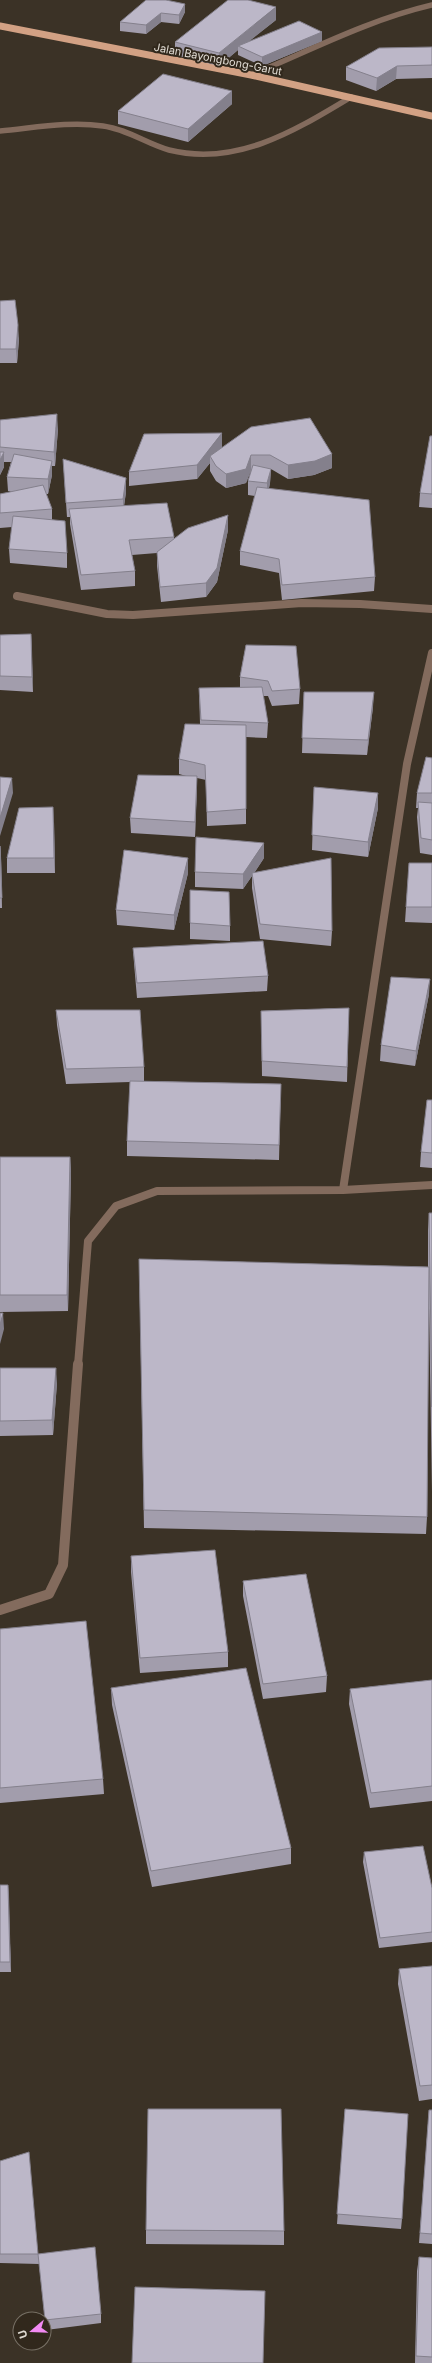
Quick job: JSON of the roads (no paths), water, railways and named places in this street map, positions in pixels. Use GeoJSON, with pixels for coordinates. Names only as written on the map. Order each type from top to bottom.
{"type":"FeatureCollection","features":[{"type":"Feature","properties":{"kind":"main road","name":"Jalan Bayongbong-Garut"},"geometry":{"type":"LineString","coordinates":[[0,26],[251,75],[432,116]]}},
{"type":"Feature","properties":{"kind":"street"},"geometry":{"type":"LineString","coordinates":[[251,75],[281,63],[318,44],[396,15],[432,5]]}},
{"type":"Feature","properties":{"kind":"street"},"geometry":{"type":"LineString","coordinates":[[0,132],[74,125],[104,126],[127,133],[162,148],[204,154],[243,150],[284,135],[351,98]]}},
{"type":"Feature","properties":{"kind":"street"},"geometry":{"type":"LineString","coordinates":[[17,596],[107,614],[133,615],[302,603],[360,604],[432,609]]}},
{"type":"Feature","properties":{"kind":"street"},"geometry":{"type":"LineString","coordinates":[[343,1190],[407,764],[432,653]]}},
{"type":"Feature","properties":{"kind":"street"},"geometry":{"type":"LineString","coordinates":[[0,1610],[14,1607],[49,1594],[63,1565],[88,1241],[116,1206],[157,1191],[343,1190],[432,1185]]}}]}
